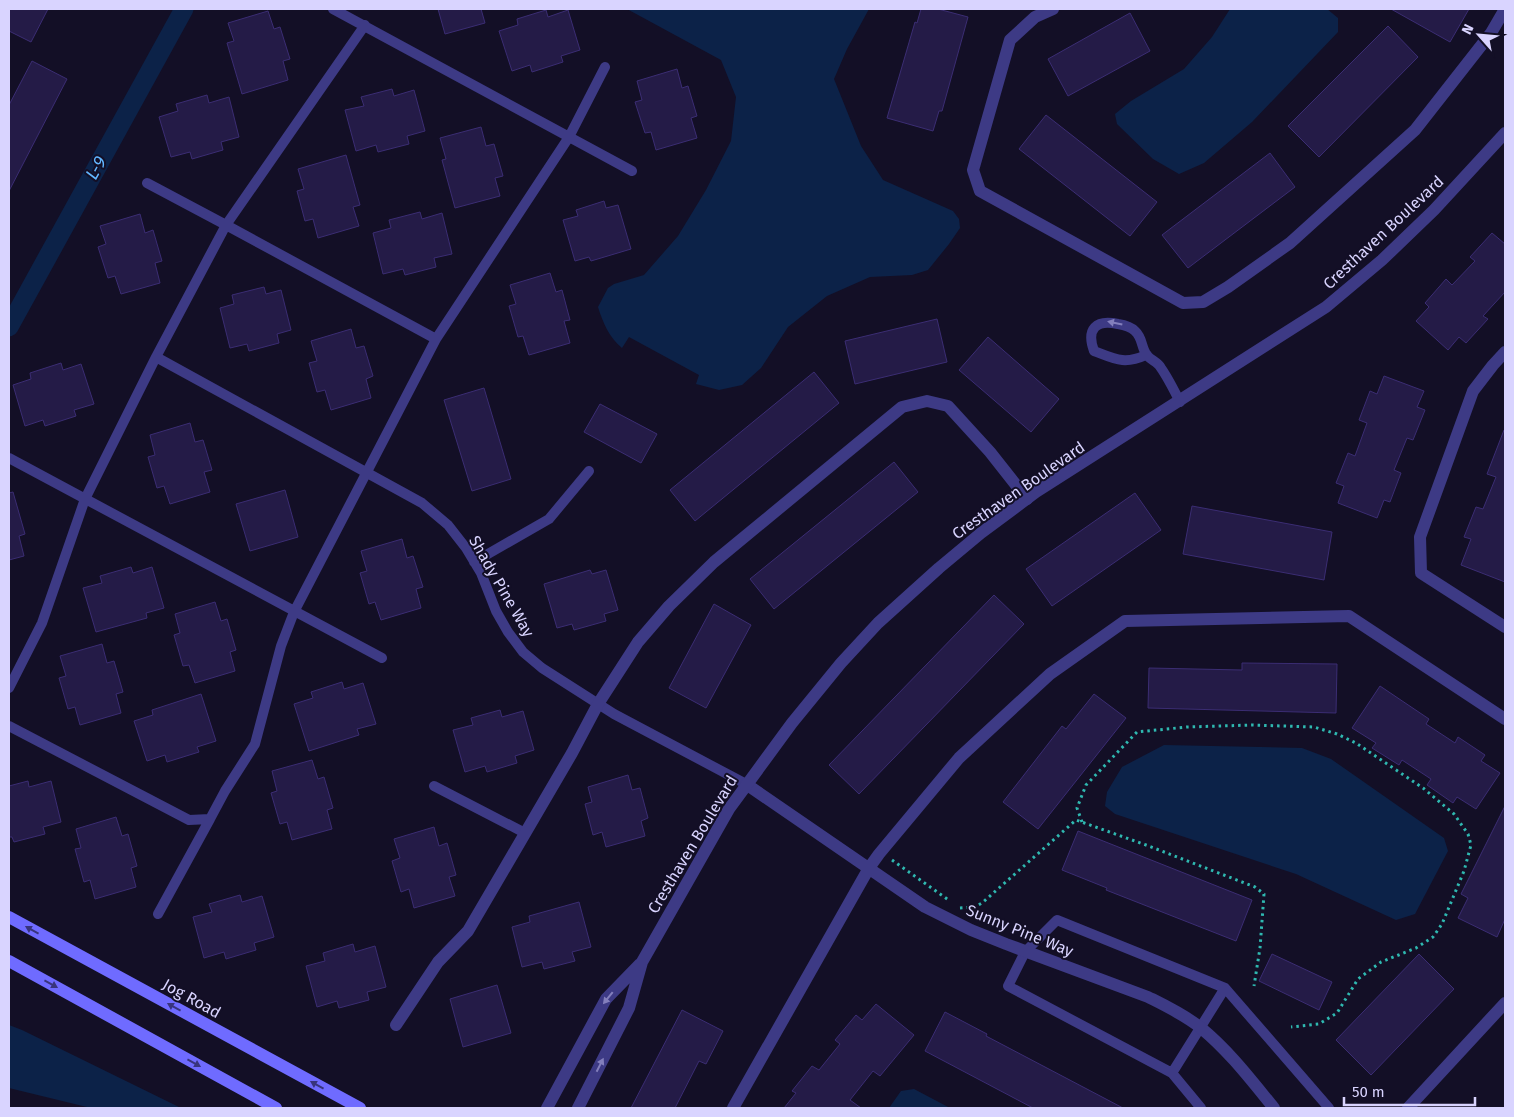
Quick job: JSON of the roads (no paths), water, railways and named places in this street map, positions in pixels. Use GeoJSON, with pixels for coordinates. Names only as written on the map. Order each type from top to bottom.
{"type":"FeatureCollection","features":[{"type":"Feature","properties":{"kind":"main road","name":"Jog Road"},"geometry":{"type":"LineString","coordinates":[[9,917],[360,1108]]}},
{"type":"Feature","properties":{"kind":"main road"},"geometry":{"type":"LineString","coordinates":[[9,961],[276,1108]]}},
{"type":"Feature","properties":{"kind":"street"},"geometry":{"type":"LineString","coordinates":[[1052,9],[1035,17],[1010,40],[973,170],[980,191],[1183,303],[1203,302],[1228,287],[1290,243],[1415,130],[1491,33],[1505,9]]}},
{"type":"Feature","properties":{"kind":"street","name":"Cresthaven Boulevard"},"geometry":{"type":"LineString","coordinates":[[578,1108],[629,1008],[642,962],[729,809],[798,715],[841,663],[878,624],[939,568],[981,533],[1027,499],[1326,307],[1382,260],[1434,210],[1505,133]]}},
{"type":"Feature","properties":{"kind":"street"},"geometry":{"type":"LineString","coordinates":[[1505,352],[1473,390],[1420,537],[1420,573],[1505,627]]}},
{"type":"Feature","properties":{"kind":"street"},"geometry":{"type":"LineString","coordinates":[[396,1025],[438,962],[468,931],[598,704],[638,642],[669,606],[714,562],[902,408],[927,401],[948,406],[990,452],[1027,499]]}},
{"type":"Feature","properties":{"kind":"street"},"geometry":{"type":"LineString","coordinates":[[733,1108],[869,868],[959,758],[1050,674],[1125,621],[1349,616],[1505,719]]}},
{"type":"Feature","properties":{"kind":"street","name":"Sunny Pine Way"},"geometry":{"type":"LineString","coordinates":[[746,784],[925,907],[971,930],[1148,997],[1174,1010],[1200,1027],[1223,1048],[1274,1108]]}},
{"type":"Feature","properties":{"kind":"street","name":"Cresthaven Boulevard"},"geometry":{"type":"LineString","coordinates":[[547,1108],[606,999],[642,962]]}},
{"type":"Feature","properties":{"kind":"street"},"geometry":{"type":"LineString","coordinates":[[1408,1108],[1505,1003]]}},
{"type":"Feature","properties":{"kind":"lane"},"geometry":{"type":"LineString","coordinates":[[333,9],[632,171]]}},
{"type":"Feature","properties":{"kind":"lane"},"geometry":{"type":"LineString","coordinates":[[9,688],[42,623],[86,499],[156,357],[226,225],[365,25]]}},
{"type":"Feature","properties":{"kind":"lane"},"geometry":{"type":"LineString","coordinates":[[158,914],[225,791],[255,744],[281,646],[294,612],[436,339],[569,137],[605,67]]}},
{"type":"Feature","properties":{"kind":"lane"},"geometry":{"type":"LineString","coordinates":[[147,183],[436,339]]}},
{"type":"Feature","properties":{"kind":"lane"},"geometry":{"type":"LineString","coordinates":[[1146,355],[1133,361],[1114,359],[1094,350],[1090,341],[1093,329],[1099,323],[1107,322],[1124,325],[1134,330],[1141,338],[1146,355],[1160,366],[1180,402]]}},
{"type":"Feature","properties":{"kind":"lane","name":"Shady Pine Way"},"geometry":{"type":"LineString","coordinates":[[156,357],[422,503],[437,515],[454,533],[474,562],[496,611],[508,632],[523,652],[542,668],[614,714],[746,784]]}},
{"type":"Feature","properties":{"kind":"lane"},"geometry":{"type":"LineString","coordinates":[[9,458],[382,658]]}},
{"type":"Feature","properties":{"kind":"lane"},"geometry":{"type":"LineString","coordinates":[[474,562],[548,519],[589,471]]}},
{"type":"Feature","properties":{"kind":"lane"},"geometry":{"type":"LineString","coordinates":[[9,726],[189,820],[210,819]]}},
{"type":"Feature","properties":{"kind":"lane"},"geometry":{"type":"LineString","coordinates":[[434,786],[525,833]]}},
{"type":"Feature","properties":{"kind":"lane"},"geometry":{"type":"LineString","coordinates":[[1202,1108],[1172,1073],[1008,986],[1025,952],[1057,920],[1225,988],[1329,1108]]}},
{"type":"Feature","properties":{"kind":"lane"},"geometry":{"type":"LineString","coordinates":[[1172,1073],[1225,988]]}},
{"type":"Feature","properties":{"kind":"water"},"geometry":{"type":"Polygon","coordinates":[[[627,9],[869,9],[847,49],[834,79],[861,146],[883,180],[953,211],[959,219],[960,228],[949,244],[928,270],[912,275],[870,277],[827,296],[788,327],[761,368],[742,385],[719,390],[696,384],[699,375],[629,337],[622,348],[607,329],[598,307],[608,288],[614,284],[644,275],[678,236],[706,190],[731,141],[736,97],[721,60],[627,9]]]}},
{"type":"Feature","properties":{"kind":"water"},"geometry":{"type":"Polygon","coordinates":[[[1230,9],[1327,9],[1338,18],[1338,32],[1252,122],[1204,163],[1179,174],[1153,159],[1117,124],[1115,114],[1131,101],[1184,69],[1212,37],[1230,9]]]}},
{"type":"Feature","properties":{"kind":"water"},"geometry":{"type":"Polygon","coordinates":[[[1164,745],[1302,748],[1331,759],[1444,838],[1448,851],[1415,914],[1396,920],[1296,874],[1115,814],[1105,806],[1107,792],[1122,767],[1164,745]]]}},
{"type":"Feature","properties":{"kind":"water"},"geometry":{"type":"Polygon","coordinates":[[[9,1025],[181,1108],[91,1108],[9,1088],[9,1025]]]}},
{"type":"Feature","properties":{"kind":"water"},"geometry":{"type":"Polygon","coordinates":[[[914,1089],[950,1108],[889,1108],[901,1091],[914,1089]]]}},
{"type":"Feature","properties":{"kind":"waterway","name":"L-9"},"geometry":{"type":"LineString","coordinates":[[9,327],[184,9]]}}]}
